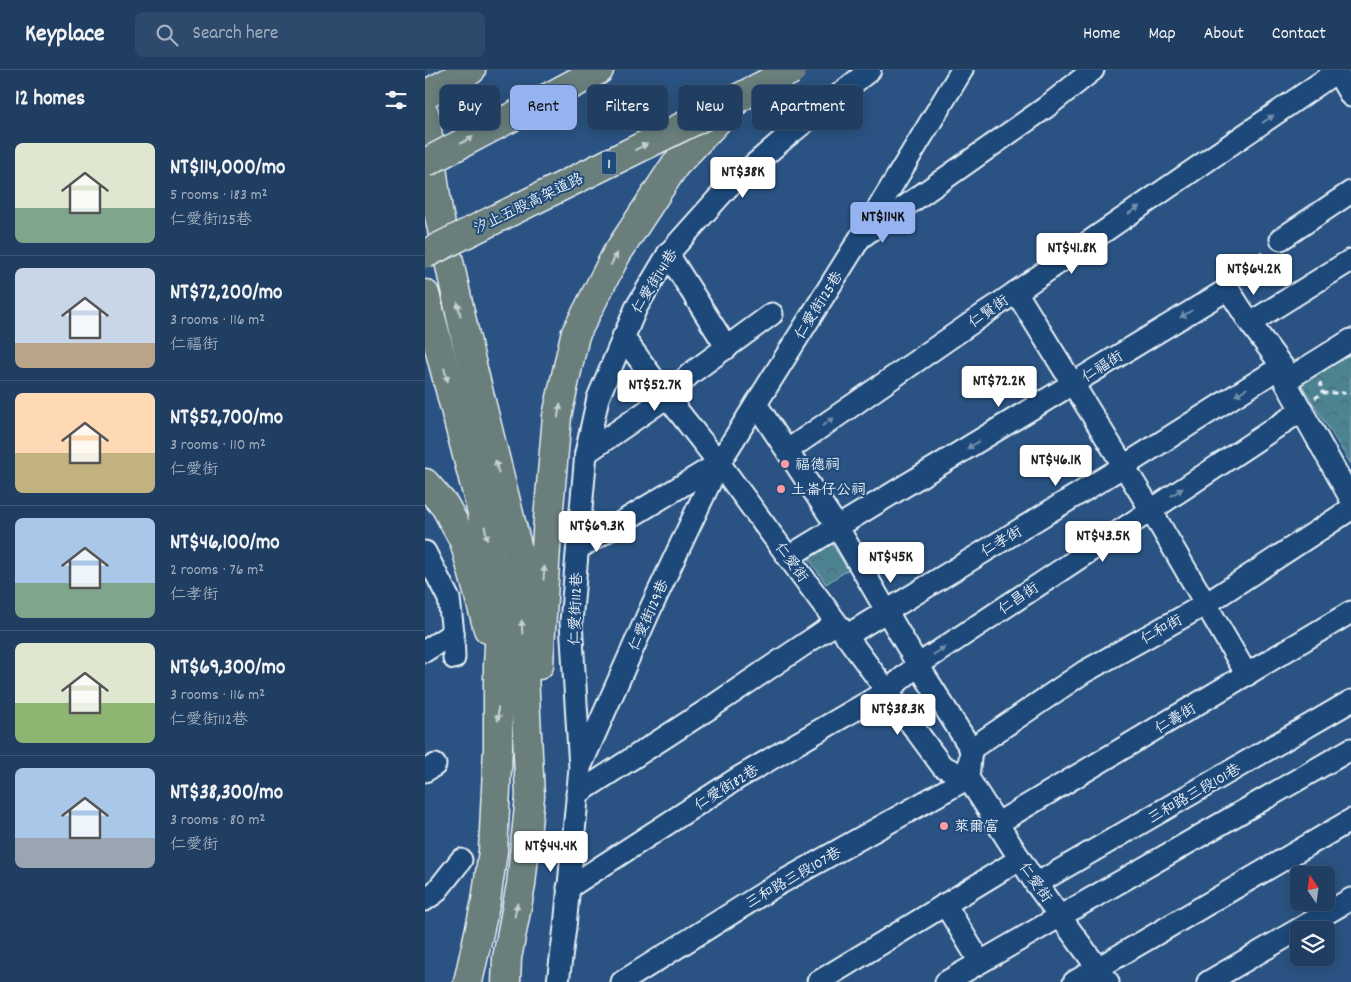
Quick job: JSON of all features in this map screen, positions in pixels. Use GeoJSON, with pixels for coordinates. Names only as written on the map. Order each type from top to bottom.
{"type":"FeatureCollection","features":[{"type":"Feature","properties":{"kind":"highway"},"geometry":{"type":"LineString","coordinates":[[425,95],[471,70]]}},
{"type":"Feature","properties":{"kind":"highway"},"geometry":{"type":"LineString","coordinates":[[425,163],[599,70]]}},
{"type":"Feature","properties":{"kind":"highway"},"geometry":{"type":"LineString","coordinates":[[504,974],[521,885],[530,796],[547,531],[557,416],[575,335],[616,255],[675,165],[765,70]]}},
{"type":"Feature","properties":{"kind":"highway","name":"汐止五股高架道路"},"geometry":{"type":"LineString","coordinates":[[425,254],[706,115],[792,70]]}},
{"type":"Feature","properties":{"kind":"highway"},"geometry":{"type":"LineString","coordinates":[[425,115],[438,211],[469,354],[518,550],[530,796]]}},
{"type":"Feature","properties":{"kind":"highway"},"geometry":{"type":"LineString","coordinates":[[425,294],[481,510],[501,606],[498,666],[498,747],[493,851],[486,900],[468,982]]}},
{"type":"Feature","properties":{"kind":"highway"},"geometry":{"type":"LineString","coordinates":[[425,483],[445,506],[464,540],[498,666]]}},
{"type":"Feature","properties":{"kind":"highway"},"geometry":{"type":"LineString","coordinates":[[456,982],[486,900]]}},
{"type":"Feature","properties":{"kind":"street","name":"仁愛街141巷"},"geometry":{"type":"LineString","coordinates":[[623,337],[636,308],[668,254],[728,187],[786,137],[870,70]]}},
{"type":"Feature","properties":{"kind":"street"},"geometry":{"type":"LineString","coordinates":[[860,238],[962,70]]}},
{"type":"Feature","properties":{"kind":"street","name":"仁愛街125巷"},"geometry":{"type":"LineString","coordinates":[[719,463],[860,238],[1045,108],[1093,70]]}},
{"type":"Feature","properties":{"kind":"street"},"geometry":{"type":"LineString","coordinates":[[1337,71],[1351,96]]}},
{"type":"Feature","properties":{"kind":"street","name":"仁賢街"},"geometry":{"type":"LineString","coordinates":[[788,450],[1337,71]]}},
{"type":"Feature","properties":{"kind":"street"},"geometry":{"type":"LineString","coordinates":[[1281,239],[1351,192]]}},
{"type":"Feature","properties":{"kind":"street"},"geometry":{"type":"LineString","coordinates":[[668,254],[727,348]]}},
{"type":"Feature","properties":{"kind":"street"},"geometry":{"type":"LineString","coordinates":[[1250,323],[1351,260]]}},
{"type":"Feature","properties":{"kind":"street"},"geometry":{"type":"LineString","coordinates":[[1228,289],[1284,374],[1301,409],[1351,499]]}},
{"type":"Feature","properties":{"kind":"street","name":"仁福街"},"geometry":{"type":"LineString","coordinates":[[788,557],[1228,289]]}},
{"type":"Feature","properties":{"kind":"street"},"geometry":{"type":"LineString","coordinates":[[1016,292],[1151,510],[1247,675]]}},
{"type":"Feature","properties":{"kind":"street"},"geometry":{"type":"LineString","coordinates":[[586,453],[667,397],[690,374],[772,314]]}},
{"type":"Feature","properties":{"kind":"street","name":"仁愛街"},"geometry":{"type":"LineString","coordinates":[[623,337],[719,463],[942,766],[968,778],[1036,884],[1103,975]]}},
{"type":"Feature","properties":{"kind":"street","name":"仁愛街112巷"},"geometry":{"type":"LineString","coordinates":[[580,768],[571,622],[586,453],[598,398],[623,337]]}},
{"type":"Feature","properties":{"kind":"street","name":"仁孝街"},"geometry":{"type":"LineString","coordinates":[[577,794],[710,708],[841,629],[886,612],[1124,466],[1284,374],[1351,340]]}},
{"type":"Feature","properties":{"kind":"street"},"geometry":{"type":"LineString","coordinates":[[756,404],[838,528],[886,612],[971,749],[968,778]]}},
{"type":"Feature","properties":{"kind":"street","name":"仁昌街"},"geometry":{"type":"LineString","coordinates":[[887,691],[918,665],[1301,409]]}},
{"type":"Feature","properties":{"kind":"street"},"geometry":{"type":"LineString","coordinates":[[579,548],[719,463]]}},
{"type":"Feature","properties":{"kind":"street","name":"仁愛街129巷"},"geometry":{"type":"LineString","coordinates":[[580,768],[649,612],[719,463]]}},
{"type":"Feature","properties":{"kind":"street","name":"仁和街"},"geometry":{"type":"LineString","coordinates":[[971,749],[1083,672],[1206,604],[1351,509]]}},
{"type":"Feature","properties":{"kind":"street"},"geometry":{"type":"LineString","coordinates":[[425,554],[449,599],[454,658]]}},
{"type":"Feature","properties":{"kind":"street","name":"仁壽街"},"geometry":{"type":"LineString","coordinates":[[998,823],[1351,612]]}},
{"type":"Feature","properties":{"kind":"street"},"geometry":{"type":"LineString","coordinates":[[425,651],[453,633]]}},
{"type":"Feature","properties":{"kind":"street","name":"仁愛街82巷"},"geometry":{"type":"LineString","coordinates":[[568,888],[738,778],[887,691]]}},
{"type":"Feature","properties":{"kind":"street","name":"三和路三段101巷"},"geometry":{"type":"LineString","coordinates":[[1036,884],[1351,701]]}},
{"type":"Feature","properties":{"kind":"street"},"geometry":{"type":"LineString","coordinates":[[946,982],[1351,749]]}},
{"type":"Feature","properties":{"kind":"street"},"geometry":{"type":"LineString","coordinates":[[558,982],[580,768]]}},
{"type":"Feature","properties":{"kind":"street","name":"三和路三段107巷"},"geometry":{"type":"LineString","coordinates":[[623,982],[775,886],[968,778]]}},
{"type":"Feature","properties":{"kind":"street"},"geometry":{"type":"LineString","coordinates":[[1074,982],[1103,975],[1351,820]]}},
{"type":"Feature","properties":{"kind":"street"},"geometry":{"type":"LineString","coordinates":[[818,982],[1020,858]]}},
{"type":"Feature","properties":{"kind":"street"},"geometry":{"type":"LineString","coordinates":[[425,900],[435,893],[461,860]]}},
{"type":"Feature","properties":{"kind":"street"},"geometry":{"type":"LineString","coordinates":[[1209,982],[1351,899]]}},
{"type":"Feature","properties":{"kind":"street"},"geometry":{"type":"LineString","coordinates":[[945,904],[980,962]]}},
{"type":"Feature","properties":{"kind":"path"},"geometry":{"type":"LineString","coordinates":[[1228,289],[1230,276],[1281,239]]}},
{"type":"Feature","properties":{"kind":"path"},"geometry":{"type":"LineString","coordinates":[[1321,384],[1323,393]]}},
{"type":"Feature","properties":{"kind":"path"},"geometry":{"type":"LineString","coordinates":[[1301,409],[1323,393],[1351,393]]}},
{"type":"Feature","properties":{"kind":"green space"},"geometry":{"type":"Polygon","coordinates":[[[1351,346],[1351,464],[1298,379],[1351,346]]]}},
{"type":"Feature","properties":{"kind":"green space"},"geometry":{"type":"Polygon","coordinates":[[[832,544],[848,570],[826,584],[809,559],[832,544]]]}},
{"type":"Feature","properties":{"kind":"place","name":"福德祠"},"geometry":{"type":"Point","coordinates":[785,464]}},
{"type":"Feature","properties":{"kind":"place","name":"土崙仔公祠"},"geometry":{"type":"Point","coordinates":[781,489]}},
{"type":"Feature","properties":{"kind":"place","name":"萊爾富"},"geometry":{"type":"Point","coordinates":[944,826]}}]}
